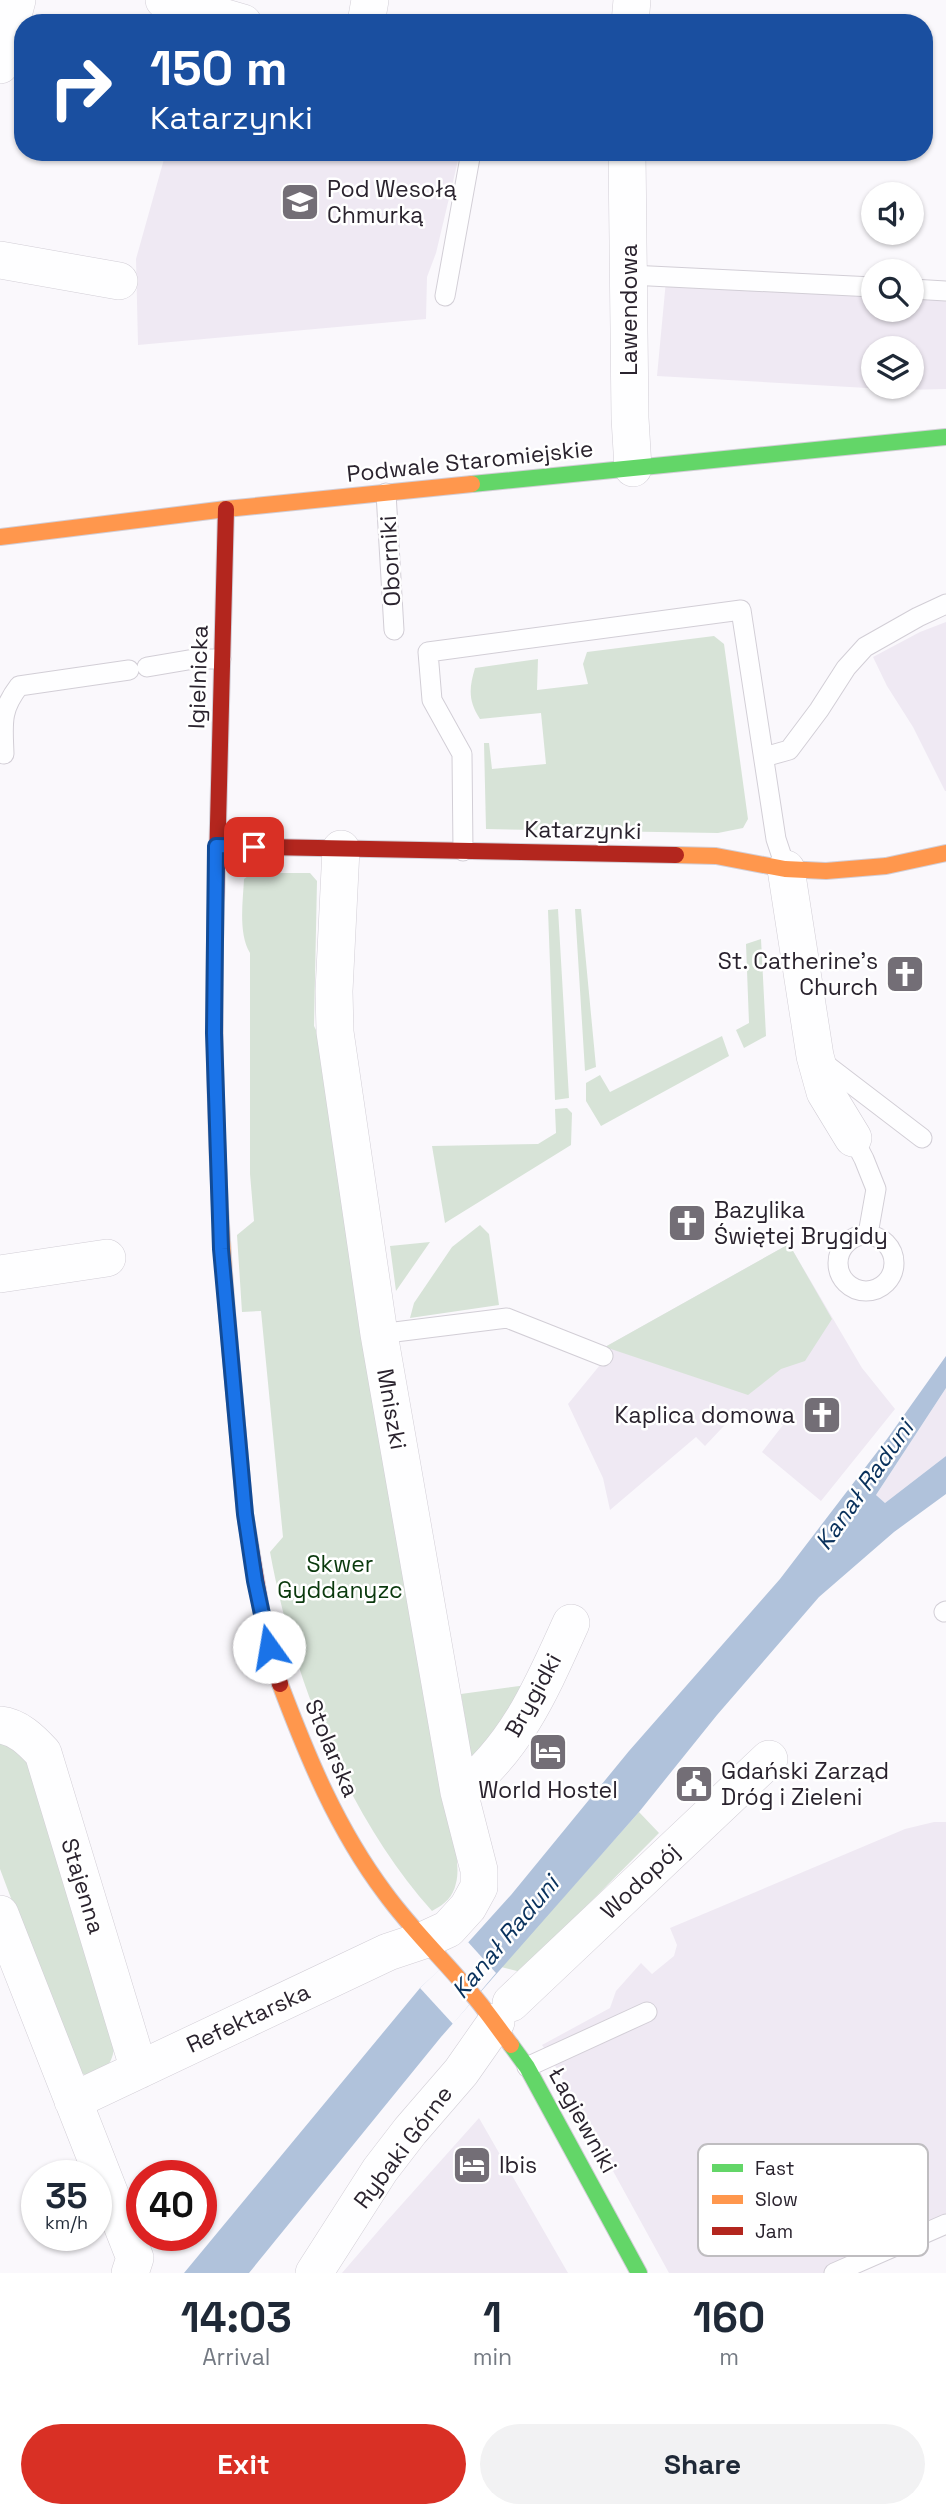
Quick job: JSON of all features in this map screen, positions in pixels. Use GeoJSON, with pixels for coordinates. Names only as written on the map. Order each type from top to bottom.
{"type":"FeatureCollection","features":[{"type":"Feature","properties":{"kind":"street"},"geometry":{"type":"LineString","coordinates":[[0,65],[17,0]]}},
{"type":"Feature","properties":{"kind":"street"},"geometry":{"type":"LineString","coordinates":[[164,0],[212,14]]}},
{"type":"Feature","properties":{"kind":"street","name":"Lawendowa"},"geometry":{"type":"LineString","coordinates":[[627,161],[633,468]]}},
{"type":"Feature","properties":{"kind":"street"},"geometry":{"type":"LineString","coordinates":[[0,260],[119,281]]}},
{"type":"Feature","properties":{"kind":"street","name":"Podwale Staromiejskie"},"geometry":{"type":"LineString","coordinates":[[0,537],[226,509],[946,437]]}},
{"type":"Feature","properties":{"kind":"street","name":"Igielnicka"},"geometry":{"type":"LineString","coordinates":[[216,846],[226,509]]}},
{"type":"Feature","properties":{"kind":"street","name":"Katarzynki"},"geometry":{"type":"LineString","coordinates":[[216,846],[716,856],[786,869],[835,872],[886,867],[946,853]]}},
{"type":"Feature","properties":{"kind":"street","name":"Stolarska"},"geometry":{"type":"LineString","coordinates":[[216,846],[214,1033],[221,1249],[245,1514],[255,1581],[274,1667],[328,1801],[359,1856],[386,1895],[435,1952],[494,2007]]}},
{"type":"Feature","properties":{"kind":"street","name":"Mniszki"},"geometry":{"type":"LineString","coordinates":[[341,849],[334,991],[335,1032],[379,1334],[459,1793],[479,1870],[478,1886],[468,1907],[448,1928],[435,1952]]}},
{"type":"Feature","properties":{"kind":"street"},"geometry":{"type":"LineString","coordinates":[[786,869],[815,1056],[825,1092],[853,1138]]}},
{"type":"Feature","properties":{"kind":"street"},"geometry":{"type":"LineString","coordinates":[[0,1274],[107,1258]]}},
{"type":"Feature","properties":{"kind":"street","name":"Brygidki"},"geometry":{"type":"LineString","coordinates":[[459,1793],[471,1784],[518,1730],[543,1688],[571,1623]]}},
{"type":"Feature","properties":{"kind":"street","name":"Stajenna"},"geometry":{"type":"LineString","coordinates":[[0,1726],[10,1727],[28,1738],[43,1753],[139,2070]]}},
{"type":"Feature","properties":{"kind":"street","name":"Wodopój"},"geometry":{"type":"LineString","coordinates":[[494,2007],[769,1759]]}},
{"type":"Feature","properties":{"kind":"street"},"geometry":{"type":"LineString","coordinates":[[0,1913],[135,2258],[130,2273]]}},
{"type":"Feature","properties":{"kind":"street","name":"Refektarska"},"geometry":{"type":"LineString","coordinates":[[72,2101],[388,1952],[435,1952]]}},
{"type":"Feature","properties":{"kind":"street","name":"Łagiewniki"},"geometry":{"type":"LineString","coordinates":[[494,2007],[639,2273]]}},
{"type":"Feature","properties":{"kind":"street","name":"Rybaki Górne"},"geometry":{"type":"LineString","coordinates":[[314,2273],[380,2170],[461,2072],[494,2007]]}},
{"type":"Feature","properties":{"kind":"lane"},"geometry":{"type":"LineString","coordinates":[[445,296],[469,161]]}},
{"type":"Feature","properties":{"kind":"lane"},"geometry":{"type":"LineString","coordinates":[[630,275],[861,286]]}},
{"type":"Feature","properties":{"kind":"lane"},"geometry":{"type":"LineString","coordinates":[[924,290],[946,291]]}},
{"type":"Feature","properties":{"kind":"lane","name":"Oborniki"},"geometry":{"type":"LineString","coordinates":[[386,493],[394,630]]}},
{"type":"Feature","properties":{"kind":"lane"},"geometry":{"type":"LineString","coordinates":[[764,757],[789,750],[820,710],[846,668],[865,647],[946,604]]}},
{"type":"Feature","properties":{"kind":"lane"},"geometry":{"type":"LineString","coordinates":[[463,851],[462,754],[432,701],[428,652],[741,610],[776,839],[786,869]]}},
{"type":"Feature","properties":{"kind":"lane"},"geometry":{"type":"LineString","coordinates":[[4,754],[2,717],[7,702],[19,686],[194,659],[221,659]]}},
{"type":"Feature","properties":{"kind":"lane"},"geometry":{"type":"LineString","coordinates":[[815,1056],[922,1138]]}},
{"type":"Feature","properties":{"kind":"lane"},"geometry":{"type":"LineString","coordinates":[[853,1138],[876,1189],[868,1234]]}},
{"type":"Feature","properties":{"kind":"lane"},"geometry":{"type":"LineString","coordinates":[[379,1334],[507,1318],[603,1356]]}},
{"type":"Feature","properties":{"kind":"lane"},"geometry":{"type":"LineString","coordinates":[[527,2067],[647,2012]]}},
{"type":"Feature","properties":{"kind":"lane"},"geometry":{"type":"LineString","coordinates":[[928,2232],[946,2224]]}},
{"type":"Feature","properties":{"kind":"lane"},"geometry":{"type":"LineString","coordinates":[[834,2273],[873,2256]]}},
{"type":"Feature","properties":{"kind":"shaded area","name":"Pod Wesołą Chmurką"},"geometry":{"type":"Polygon","coordinates":[[[163,161],[458,161],[436,253],[427,277],[426,319],[138,345],[136,259],[163,161]]]}},
{"type":"Feature","properties":{"kind":"shaded area"},"geometry":{"type":"Polygon","coordinates":[[[667,270],[861,282],[861,322],[924,322],[924,286],[946,287],[946,389],[924,390],[924,336],[861,336],[861,388],[657,376],[667,270]]]}},
{"type":"Feature","properties":{"kind":"shaded area"},"geometry":{"type":"Polygon","coordinates":[[[946,622],[945,791],[913,727],[887,686],[873,657],[920,632],[946,622]]]}},
{"type":"Feature","properties":{"kind":"shaded area"},"geometry":{"type":"Polygon","coordinates":[[[789,1244],[862,1368],[895,1409],[821,1501],[762,1452],[783,1425],[738,1411],[705,1446],[696,1437],[610,1510],[603,1478],[568,1404],[600,1365],[605,1347],[789,1244]]]}},
{"type":"Feature","properties":{"kind":"shaded area"},"geometry":{"type":"Polygon","coordinates":[[[946,1388],[946,1456],[885,1503],[876,1495],[946,1388]]]}},
{"type":"Feature","properties":{"kind":"shaded area"},"geometry":{"type":"Polygon","coordinates":[[[946,1822],[946,2230],[928,2237],[928,2144],[698,2144],[698,2256],[874,2256],[827,2273],[669,2273],[542,2045],[610,2008],[616,1991],[641,1963],[652,1974],[674,1956],[677,1945],[670,1928],[905,1829],[946,1822]]]}},
{"type":"Feature","properties":{"kind":"shaded area","name":"Ibis"},"geometry":{"type":"Polygon","coordinates":[[[479,2118],[568,2273],[342,2273],[386,2222],[479,2118]]]}},
{"type":"Feature","properties":{"kind":"green space"},"geometry":{"type":"Polygon","coordinates":[[[714,636],[724,644],[748,819],[743,828],[718,833],[486,829],[484,743],[489,743],[492,769],[546,764],[541,713],[480,719],[473,706],[471,694],[475,668],[538,659],[537,690],[588,684],[583,664],[587,652],[714,636]]]}},
{"type":"Feature","properties":{"kind":"green space","name":"Skwer Gyddanyzc"},"geometry":{"type":"Polygon","coordinates":[[[252,873],[310,873],[317,881],[314,1026],[321,1040],[438,1758],[457,1857],[453,1892],[445,1903],[432,1911],[401,1873],[374,1832],[327,1742],[293,1647],[270,1552],[283,1537],[261,1311],[242,1312],[237,1235],[254,1221],[250,1174],[250,953],[244,936],[242,917],[244,879],[252,873]]]}},
{"type":"Feature","properties":{"kind":"green space"},"geometry":{"type":"Polygon","coordinates":[[[558,909],[569,1098],[555,1100],[548,910],[558,909]]]}},
{"type":"Feature","properties":{"kind":"green space"},"geometry":{"type":"Polygon","coordinates":[[[575,909],[581,909],[596,1067],[585,1071],[575,909]]]}},
{"type":"Feature","properties":{"kind":"green space"},"geometry":{"type":"Polygon","coordinates":[[[761,939],[766,1036],[744,1048],[736,1030],[749,1023],[746,944],[761,939]]]}},
{"type":"Feature","properties":{"kind":"green space"},"geometry":{"type":"Polygon","coordinates":[[[722,1036],[729,1056],[601,1126],[586,1101],[586,1083],[600,1075],[610,1092],[722,1036]]]}},
{"type":"Feature","properties":{"kind":"green space"},"geometry":{"type":"Polygon","coordinates":[[[567,1108],[572,1113],[571,1145],[445,1223],[432,1146],[538,1144],[556,1133],[555,1109],[567,1108]]]}},
{"type":"Feature","properties":{"kind":"green space"},"geometry":{"type":"Polygon","coordinates":[[[480,1225],[489,1234],[499,1305],[410,1318],[414,1303],[452,1247],[480,1225]]]}},
{"type":"Feature","properties":{"kind":"green space"},"geometry":{"type":"Polygon","coordinates":[[[430,1242],[396,1291],[390,1246],[430,1242]]]}},
{"type":"Feature","properties":{"kind":"green space"},"geometry":{"type":"Polygon","coordinates":[[[789,1244],[832,1319],[805,1361],[781,1369],[748,1395],[605,1347],[789,1244]]]}},
{"type":"Feature","properties":{"kind":"green space"},"geometry":{"type":"Polygon","coordinates":[[[527,1685],[472,1762],[461,1694],[527,1685]]]}},
{"type":"Feature","properties":{"kind":"green space"},"geometry":{"type":"Polygon","coordinates":[[[6,1742],[29,1757],[114,2046],[111,2060],[103,2072],[97,2075],[85,2075],[78,2070],[70,2055],[0,1869],[0,1743],[6,1742]]]}},
{"type":"Feature","properties":{"kind":"green space"},"geometry":{"type":"Polygon","coordinates":[[[639,1812],[659,1833],[521,1972],[501,1967],[639,1812]]]}},
{"type":"Feature","properties":{"kind":"water","name":"Kanał Raduni"},"geometry":{"type":"Polygon","coordinates":[[[946,1356],[946,1388],[876,1495],[885,1503],[946,1456],[946,1494],[894,1532],[819,1597],[717,1715],[639,1812],[441,2037],[249,2273],[184,2273],[202,2251],[217,2251],[217,2233],[420,1988],[464,1947],[511,1895],[629,1751],[780,1579],[887,1439],[946,1356]]]}},
{"type":"Feature","properties":{"kind":"pier"},"geometry":{"type":"Polygon","coordinates":[[[468,1942],[496,1973],[453,2024],[420,1988],[468,1942]]]}},
{"type":"Feature","properties":{"kind":"traffic: fast"},"geometry":{"type":"LineString","coordinates":[[472,484],[946,437]]}},
{"type":"Feature","properties":{"kind":"traffic: fast"},"geometry":{"type":"LineString","coordinates":[[511,2045],[527,2067],[639,2273]]}},
{"type":"Feature","properties":{"kind":"traffic: slow"},"geometry":{"type":"LineString","coordinates":[[0,537],[226,509],[472,484]]}},
{"type":"Feature","properties":{"kind":"traffic: slow"},"geometry":{"type":"LineString","coordinates":[[676,855],[716,856],[785,869],[826,871],[886,866],[946,853]]}},
{"type":"Feature","properties":{"kind":"traffic: slow"},"geometry":{"type":"LineString","coordinates":[[215,942],[217,1150],[231,1358]]}},
{"type":"Feature","properties":{"kind":"traffic: slow"},"geometry":{"type":"LineString","coordinates":[[280,1684],[301,1739],[352,1844],[395,1906],[477,2000],[511,2045]]}},
{"type":"Feature","properties":{"kind":"traffic: jam"},"geometry":{"type":"LineString","coordinates":[[215,942],[226,509]]}},
{"type":"Feature","properties":{"kind":"traffic: jam"},"geometry":{"type":"LineString","coordinates":[[216,846],[676,855]]}},
{"type":"Feature","properties":{"kind":"traffic: jam"},"geometry":{"type":"LineString","coordinates":[[231,1358],[245,1514],[264,1627],[280,1684]]}},
{"type":"Feature","properties":{"kind":"place","name":"Pod Wesołą Chmurką"},"geometry":{"type":"Point","coordinates":[300,202]}},
{"type":"Feature","properties":{"kind":"place","name":"St. Catherine’s Church"},"geometry":{"type":"Point","coordinates":[905,974]}},
{"type":"Feature","properties":{"kind":"place","name":"Bazylika Świętej Brygidy"},"geometry":{"type":"Point","coordinates":[687,1223]}},
{"type":"Feature","properties":{"kind":"place","name":"Kaplica domowa"},"geometry":{"type":"Point","coordinates":[822,1415]}},
{"type":"Feature","properties":{"kind":"place","name":"World Hostel"},"geometry":{"type":"Point","coordinates":[548,1752]}},
{"type":"Feature","properties":{"kind":"place","name":"Gdański Zarząd Dróg i Zieleni"},"geometry":{"type":"Point","coordinates":[694,1784]}},
{"type":"Feature","properties":{"kind":"place","name":"Ibis"},"geometry":{"type":"Point","coordinates":[472,2165]}},
{"type":"Feature","properties":{"kind":"route"},"geometry":{"type":"LineString","coordinates":[[254,847],[216,846],[214,1033],[221,1249],[245,1514],[269,1647]]}}]}
